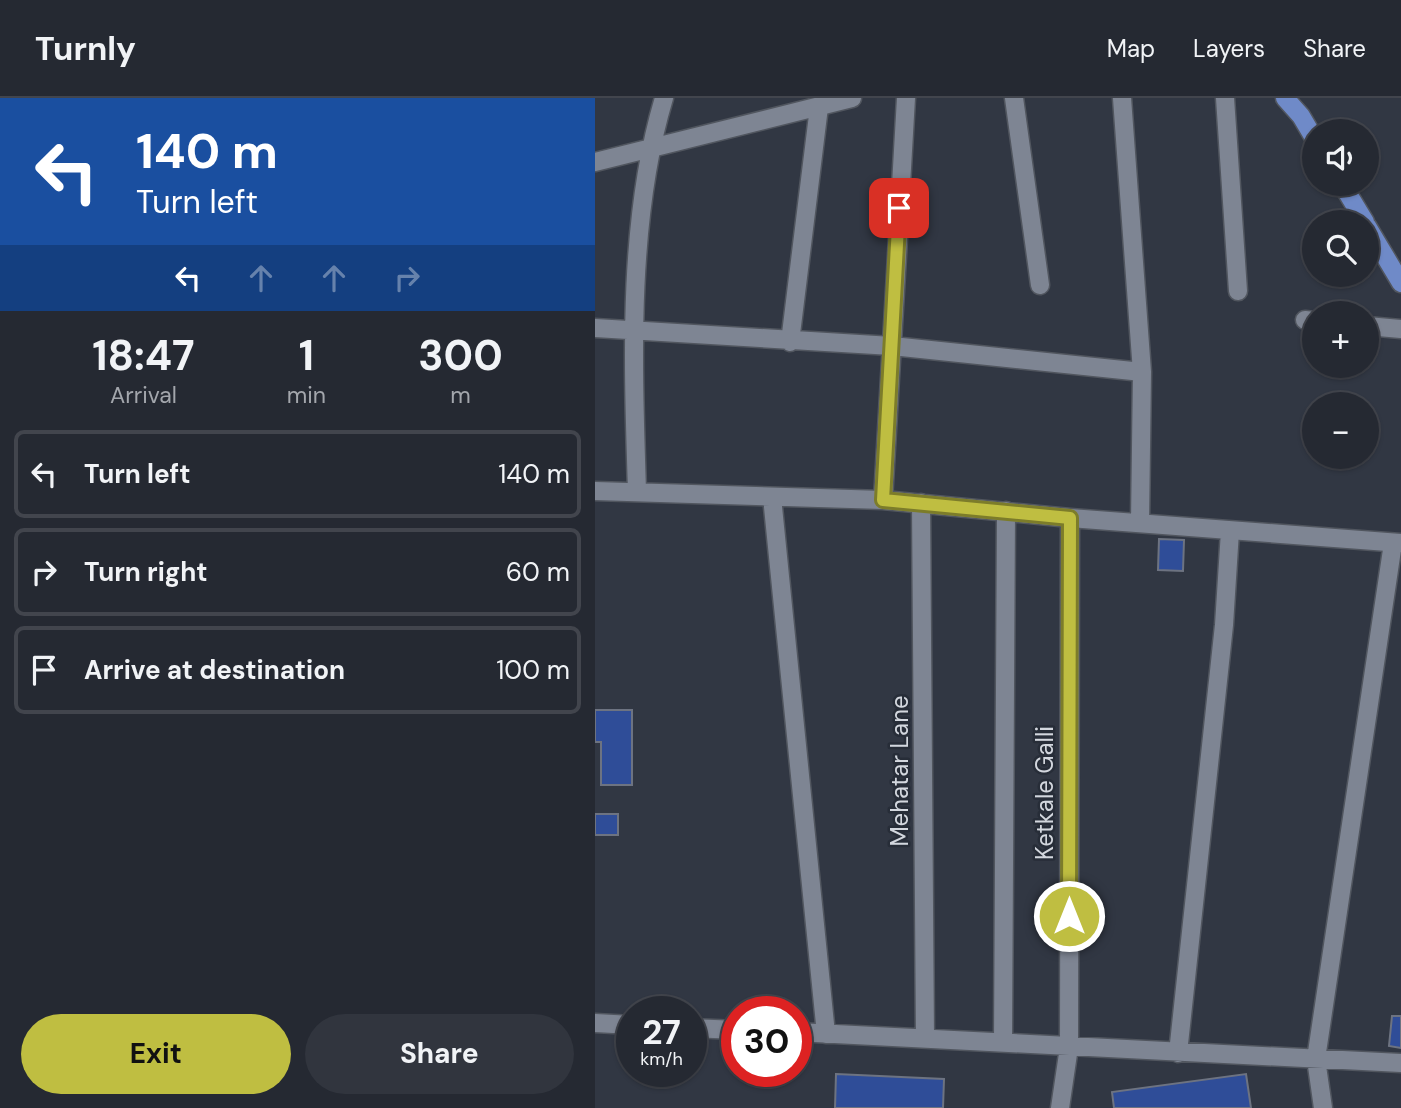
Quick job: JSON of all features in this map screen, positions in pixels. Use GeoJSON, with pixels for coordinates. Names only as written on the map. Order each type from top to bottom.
{"type":"FeatureCollection","features":[{"type":"Feature","properties":{"kind":"main road"},"geometry":{"type":"LineString","coordinates":[[1285,98],[1303,119]]}},
{"type":"Feature","properties":{"kind":"main road"},"geometry":{"type":"LineString","coordinates":[[1379,246],[1401,283]]}},
{"type":"Feature","properties":{"kind":"street"},"geometry":{"type":"LineString","coordinates":[[637,491],[632,331],[649,147],[664,98]]}},
{"type":"Feature","properties":{"kind":"street"},"geometry":{"type":"LineString","coordinates":[[595,162],[852,98]]}},
{"type":"Feature","properties":{"kind":"street"},"geometry":{"type":"LineString","coordinates":[[883,500],[906,98]]}},
{"type":"Feature","properties":{"kind":"street"},"geometry":{"type":"LineString","coordinates":[[1014,98],[1040,285]]}},
{"type":"Feature","properties":{"kind":"street"},"geometry":{"type":"LineString","coordinates":[[1122,98],[1142,372],[1140,523]]}},
{"type":"Feature","properties":{"kind":"street"},"geometry":{"type":"LineString","coordinates":[[1225,98],[1238,291]]}},
{"type":"Feature","properties":{"kind":"street"},"geometry":{"type":"LineString","coordinates":[[790,342],[819,107]]}},
{"type":"Feature","properties":{"kind":"street"},"geometry":{"type":"LineString","coordinates":[[1379,327],[1401,329]]}},
{"type":"Feature","properties":{"kind":"street"},"geometry":{"type":"LineString","coordinates":[[595,328],[790,342],[891,346],[1142,372]]}},
{"type":"Feature","properties":{"kind":"street"},"geometry":{"type":"LineString","coordinates":[[595,491],[883,500],[1070,518],[1397,543],[1316,1059],[1323,1108]]}},
{"type":"Feature","properties":{"kind":"street"},"geometry":{"type":"LineString","coordinates":[[772,497],[825,1034]]}},
{"type":"Feature","properties":{"kind":"street","name":"Mehatar Lane"},"geometry":{"type":"LineString","coordinates":[[921,503],[925,1040]]}},
{"type":"Feature","properties":{"kind":"street"},"geometry":{"type":"LineString","coordinates":[[1003,1044],[1006,511]]}},
{"type":"Feature","properties":{"kind":"street","name":"Ketkale Galli"},"geometry":{"type":"LineString","coordinates":[[1060,1108],[1069,1047],[1070,518]]}},
{"type":"Feature","properties":{"kind":"street"},"geometry":{"type":"LineString","coordinates":[[1178,1053],[1224,625],[1230,531]]}},
{"type":"Feature","properties":{"kind":"street"},"geometry":{"type":"LineString","coordinates":[[595,1023],[616,1024]]}},
{"type":"Feature","properties":{"kind":"street"},"geometry":{"type":"LineString","coordinates":[[812,1033],[1401,1063]]}},
{"type":"Feature","properties":{"kind":"building"},"geometry":{"type":"Polygon","coordinates":[[[1159,539],[1184,540],[1183,571],[1158,570],[1159,539]]]}},
{"type":"Feature","properties":{"kind":"building"},"geometry":{"type":"Polygon","coordinates":[[[595,710],[632,710],[632,785],[601,785],[601,742],[595,742],[595,710]]]}},
{"type":"Feature","properties":{"kind":"building"},"geometry":{"type":"Polygon","coordinates":[[[595,814],[618,814],[618,835],[595,835],[595,814]]]}},
{"type":"Feature","properties":{"kind":"building"},"geometry":{"type":"Polygon","coordinates":[[[1392,1016],[1401,1016],[1401,1048],[1389,1046],[1392,1016]]]}},
{"type":"Feature","properties":{"kind":"building"},"geometry":{"type":"Polygon","coordinates":[[[836,1074],[944,1079],[943,1108],[835,1108],[836,1074]]]}},
{"type":"Feature","properties":{"kind":"building"},"geometry":{"type":"Polygon","coordinates":[[[1246,1074],[1251,1108],[1114,1108],[1112,1092],[1246,1074]]]}},
{"type":"Feature","properties":{"kind":"route"},"geometry":{"type":"LineString","coordinates":[[899,208],[883,500],[1070,518],[1067,654],[1069,916]]}}]}
